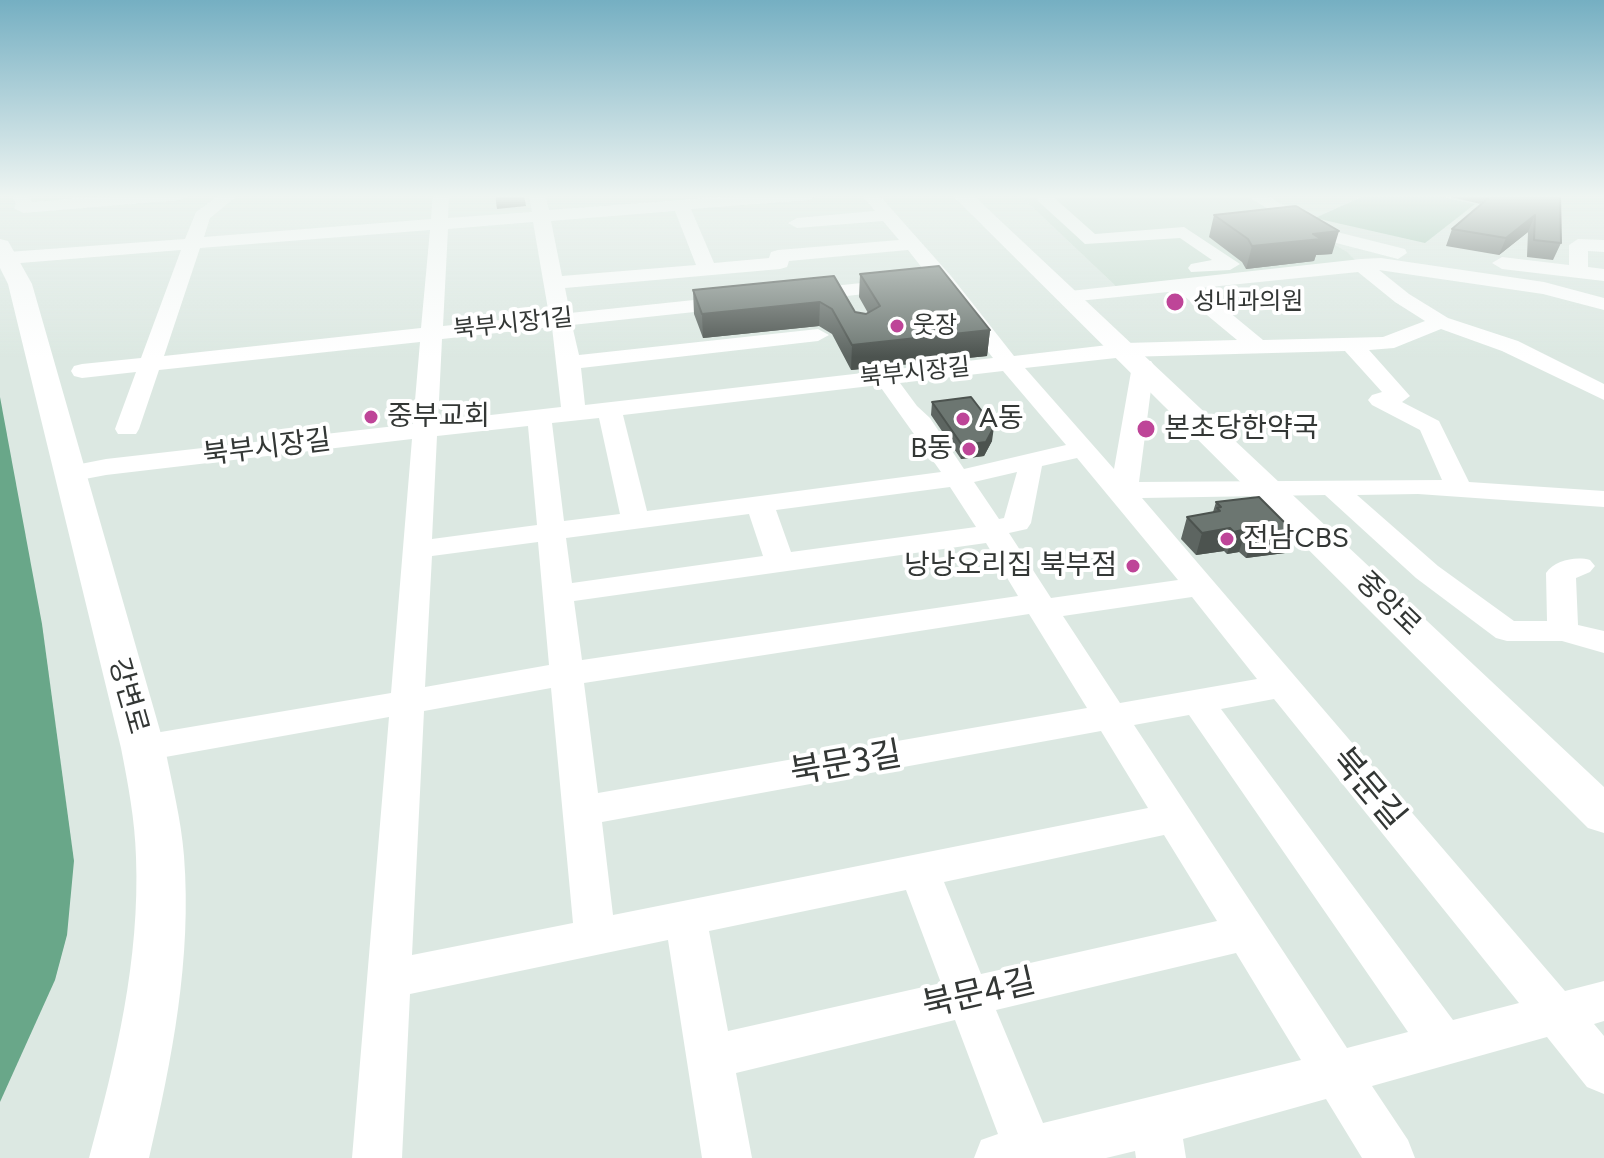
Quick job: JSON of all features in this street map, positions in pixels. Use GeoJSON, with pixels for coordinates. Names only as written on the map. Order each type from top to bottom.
{"type":"FeatureCollection","features":[{"type":"Feature","properties":{"kind":"main road","name":"중앙로"},"geometry":{"type":"LineString","coordinates":[[1017,249],[1270,489],[1604,815]]}},
{"type":"Feature","properties":{"kind":"main road","name":"강변로"},"geometry":{"type":"LineString","coordinates":[[4,252],[20,284],[143,748],[156,816],[159,904],[153,996],[142,1067],[119,1158]]}},
{"type":"Feature","properties":{"kind":"street"},"geometry":{"type":"LineString","coordinates":[[4,252],[66,249]]}},
{"type":"Feature","properties":{"kind":"street"},"geometry":{"type":"LineString","coordinates":[[127,429],[190,249]]}},
{"type":"Feature","properties":{"kind":"street"},"geometry":{"type":"LineString","coordinates":[[377,1158],[438,249]]}},
{"type":"Feature","properties":{"kind":"street"},"geometry":{"type":"LineString","coordinates":[[548,249],[569,363],[574,412]]}},
{"type":"Feature","properties":{"kind":"street"},"geometry":{"type":"LineString","coordinates":[[699,249],[707,269]]}},
{"type":"Feature","properties":{"kind":"street"},"geometry":{"type":"LineString","coordinates":[[820,249],[837,275],[857,317]]}},
{"type":"Feature","properties":{"kind":"street"},"geometry":{"type":"LineString","coordinates":[[868,249],[881,267]]}},
{"type":"Feature","properties":{"kind":"street"},"geometry":{"type":"LineString","coordinates":[[825,354],[789,296],[778,256],[837,275],[881,267],[906,249]]}},
{"type":"Feature","properties":{"kind":"street","name":"북문길"},"geometry":{"type":"LineString","coordinates":[[917,249],[1009,364],[1128,498],[1198,587],[1604,1071]]}},
{"type":"Feature","properties":{"kind":"street"},"geometry":{"type":"LineString","coordinates":[[1157,272],[1230,264],[1208,249]]}},
{"type":"Feature","properties":{"kind":"street"},"geometry":{"type":"LineString","coordinates":[[1386,249],[1437,260],[1535,265],[1604,275]]}},
{"type":"Feature","properties":{"kind":"street"},"geometry":{"type":"LineString","coordinates":[[1578,249],[1579,272]]}},
{"type":"Feature","properties":{"kind":"street"},"geometry":{"type":"LineString","coordinates":[[554,283],[780,263]]}},
{"type":"Feature","properties":{"kind":"street"},"geometry":{"type":"LineString","coordinates":[[1068,296],[1361,265],[1460,274],[1544,288],[1604,304]]}},
{"type":"Feature","properties":{"kind":"street"},"geometry":{"type":"LineString","coordinates":[[1361,265],[1402,298],[1441,322],[1510,346],[1601,389]]}},
{"type":"Feature","properties":{"kind":"street"},"geometry":{"type":"LineString","coordinates":[[789,296],[837,275],[881,267],[944,280]]}},
{"type":"Feature","properties":{"kind":"street"},"geometry":{"type":"LineString","coordinates":[[1182,284],[1257,346]]}},
{"type":"Feature","properties":{"kind":"street","name":"북부시장1길"},"geometry":{"type":"LineString","coordinates":[[82,371],[750,300]]}},
{"type":"Feature","properties":{"kind":"street","name":"북부시장길"},"geometry":{"type":"LineString","coordinates":[[69,474],[106,467],[609,409],[746,369],[825,354],[884,376],[1257,346],[1353,346],[1397,341],[1441,322]]}},
{"type":"Feature","properties":{"kind":"street"},"geometry":{"type":"LineString","coordinates":[[1353,346],[1398,396],[1380,400],[1430,426],[1459,488]]}},
{"type":"Feature","properties":{"kind":"street"},"geometry":{"type":"LineString","coordinates":[[569,363],[825,354]]}},
{"type":"Feature","properties":{"kind":"street"},"geometry":{"type":"LineString","coordinates":[[659,382],[825,354]]}},
{"type":"Feature","properties":{"kind":"street"},"geometry":{"type":"LineString","coordinates":[[1134,358],[1128,498],[1270,489],[1459,488],[1604,499]]}},
{"type":"Feature","properties":{"kind":"street"},"geometry":{"type":"LineString","coordinates":[[653,359],[746,369]]}},
{"type":"Feature","properties":{"kind":"street"},"geometry":{"type":"LineString","coordinates":[[884,376],[908,411],[921,423],[993,531],[1390,1158]]}},
{"type":"Feature","properties":{"kind":"street"},"geometry":{"type":"LineString","coordinates":[[609,409],[635,520]]}},
{"type":"Feature","properties":{"kind":"street"},"geometry":{"type":"LineString","coordinates":[[539,416],[595,937]]}},
{"type":"Feature","properties":{"kind":"street"},"geometry":{"type":"LineString","coordinates":[[419,549],[958,478],[1083,449]]}},
{"type":"Feature","properties":{"kind":"street"},"geometry":{"type":"LineString","coordinates":[[558,594],[993,531],[1017,523],[1030,471],[1028,462]]}},
{"type":"Feature","properties":{"kind":"street"},"geometry":{"type":"LineString","coordinates":[[1334,489],[1427,572],[1507,631],[1562,631],[1604,642]]}},
{"type":"Feature","properties":{"kind":"street"},"geometry":{"type":"LineString","coordinates":[[760,504],[780,563]]}},
{"type":"Feature","properties":{"kind":"street"},"geometry":{"type":"LineString","coordinates":[[1562,631],[1561,573],[1580,566]]}},
{"type":"Feature","properties":{"kind":"street"},"geometry":{"type":"LineString","coordinates":[[143,748],[566,674],[1040,606],[1198,587]]}},
{"type":"Feature","properties":{"kind":"street","name":"북문3길"},"geometry":{"type":"LineString","coordinates":[[582,811],[1282,686]]}},
{"type":"Feature","properties":{"kind":"street"},"geometry":{"type":"LineString","coordinates":[[1198,702],[1443,1044]]}},
{"type":"Feature","properties":{"kind":"street"},"geometry":{"type":"LineString","coordinates":[[389,979],[1174,818]]}},
{"type":"Feature","properties":{"kind":"street"},"geometry":{"type":"LineString","coordinates":[[919,870],[968,997],[1014,1154],[1159,1140],[1336,1074],[1604,1001]]}},
{"type":"Feature","properties":{"kind":"street"},"geometry":{"type":"LineString","coordinates":[[686,918],[727,1158]]}},
{"type":"Feature","properties":{"kind":"street","name":"북문4길"},"geometry":{"type":"LineString","coordinates":[[710,1057],[1247,932]]}},
{"type":"Feature","properties":{"kind":"shaded area"},"geometry":{"type":"Polygon","coordinates":[[[1077,249],[1342,249],[1356,261],[1118,288],[1077,249]]]}},
{"type":"Feature","properties":{"kind":"shaded area"},"geometry":{"type":"Polygon","coordinates":[[[0,397],[42,624],[74,861],[67,935],[55,980],[0,1102],[0,397]]]}},
{"type":"Feature","properties":{"kind":"building"},"geometry":{"type":"Polygon","coordinates":[[[939,266],[990,330],[852,345],[832,309],[820,302],[702,314],[693,290],[834,276],[855,312],[866,314],[880,306],[860,274],[939,266]]]}},
{"type":"Feature","properties":{"kind":"building"},"geometry":{"type":"Polygon","coordinates":[[[971,397],[994,427],[986,442],[962,445],[932,402],[971,397]]]}},
{"type":"Feature","properties":{"kind":"building"},"geometry":{"type":"Polygon","coordinates":[[[1259,497],[1293,531],[1253,536],[1246,529],[1234,532],[1230,528],[1202,533],[1187,517],[1220,511],[1217,508],[1221,507],[1216,502],[1259,497]]]}},
{"type":"Feature","properties":{"kind":"place","name":"성내과의원"},"geometry":{"type":"Point","coordinates":[1175,302]}},
{"type":"Feature","properties":{"kind":"place","name":"웃장"},"geometry":{"type":"Point","coordinates":[897,326]}},
{"type":"Feature","properties":{"kind":"place","name":"중부교회"},"geometry":{"type":"Point","coordinates":[371,417]}},
{"type":"Feature","properties":{"kind":"place","name":"A동"},"geometry":{"type":"Point","coordinates":[963,419]}},
{"type":"Feature","properties":{"kind":"place","name":"본초당한약국"},"geometry":{"type":"Point","coordinates":[1146,429]}},
{"type":"Feature","properties":{"kind":"place","name":"B동"},"geometry":{"type":"Point","coordinates":[969,449]}},
{"type":"Feature","properties":{"kind":"place","name":"전남CBS"},"geometry":{"type":"Point","coordinates":[1227,539]}},
{"type":"Feature","properties":{"kind":"place","name":"낭낭오리집 북부점"},"geometry":{"type":"Point","coordinates":[1133,566]}}]}
